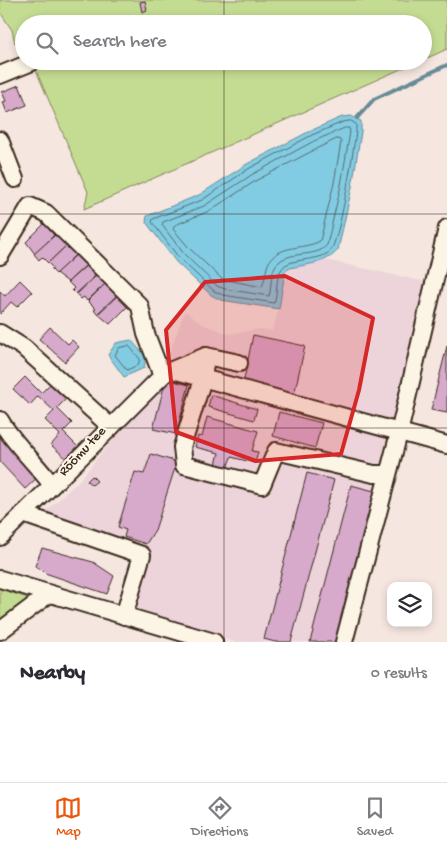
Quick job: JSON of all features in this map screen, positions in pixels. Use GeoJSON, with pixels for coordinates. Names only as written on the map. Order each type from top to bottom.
{"type":"FeatureCollection","features":[{"type":"Feature","properties":{"kind":"street"},"geometry":{"type":"LineString","coordinates":[[0,74],[15,68]]}},
{"type":"Feature","properties":{"kind":"street"},"geometry":{"type":"LineString","coordinates":[[0,140],[15,179]]}},
{"type":"Feature","properties":{"kind":"street"},"geometry":{"type":"LineString","coordinates":[[0,256],[30,206],[46,213],[140,306],[146,334],[167,373]]}},
{"type":"Feature","properties":{"kind":"street"},"geometry":{"type":"LineString","coordinates":[[344,642],[399,433],[447,228]]}},
{"type":"Feature","properties":{"kind":"street","name":"Rõõmu tee"},"geometry":{"type":"LineString","coordinates":[[0,333],[24,348],[110,427],[0,536]]}},
{"type":"Feature","properties":{"kind":"street"},"geometry":{"type":"LineString","coordinates":[[206,356],[203,379],[182,447],[184,465],[262,485],[276,451],[374,474],[387,474]]}},
{"type":"Feature","properties":{"kind":"street"},"geometry":{"type":"LineString","coordinates":[[110,427],[167,373],[206,356],[239,363]]}},
{"type":"Feature","properties":{"kind":"street"},"geometry":{"type":"LineString","coordinates":[[167,373],[203,379],[447,445]]}},
{"type":"Feature","properties":{"kind":"street"},"geometry":{"type":"LineString","coordinates":[[0,420],[10,437],[38,466],[52,484]]}},
{"type":"Feature","properties":{"kind":"street"},"geometry":{"type":"LineString","coordinates":[[23,514],[142,555],[124,616]]}},
{"type":"Feature","properties":{"kind":"street"},"geometry":{"type":"LineString","coordinates":[[0,578],[214,642]]}},
{"type":"Feature","properties":{"kind":"street"},"geometry":{"type":"LineString","coordinates":[[0,632],[49,594]]}},
{"type":"Feature","properties":{"kind":"highlighted area"},"geometry":{"type":"Polygon","coordinates":[[[285,276],[373,318],[359,390],[341,454],[256,461],[176,432],[166,330],[205,282],[285,276]]]}},
{"type":"Feature","properties":{"kind":"shaded area"},"geometry":{"type":"Polygon","coordinates":[[[326,260],[426,282],[341,642],[235,642],[118,608],[138,555],[31,524],[77,483],[158,384],[185,311],[202,324],[229,334],[261,329],[272,331],[279,309],[285,271],[290,268],[326,260]]]}},
{"type":"Feature","properties":{"kind":"green space"},"geometry":{"type":"Polygon","coordinates":[[[0,0],[447,0],[447,49],[432,56],[432,15],[15,15],[15,43],[12,30],[0,12],[0,0]]]}},
{"type":"Feature","properties":{"kind":"green space"},"geometry":{"type":"Polygon","coordinates":[[[36,70],[399,70],[84,209],[88,192],[36,70]]]}},
{"type":"Feature","properties":{"kind":"green space"},"geometry":{"type":"Polygon","coordinates":[[[0,589],[31,599],[0,625],[0,589]]]}},
{"type":"Feature","properties":{"kind":"water"},"geometry":{"type":"Polygon","coordinates":[[[351,116],[361,121],[361,132],[352,187],[338,250],[322,261],[290,268],[285,271],[279,309],[221,300],[211,295],[176,262],[146,222],[147,216],[199,195],[247,164],[310,131],[342,117],[351,116]]]}},
{"type":"Feature","properties":{"kind":"water"},"geometry":{"type":"Polygon","coordinates":[[[131,340],[146,357],[144,368],[124,377],[108,355],[116,343],[131,340]]]}},
{"type":"Feature","properties":{"kind":"building"},"geometry":{"type":"Polygon","coordinates":[[[145,1],[147,10],[142,12],[140,2],[145,1]]]}},
{"type":"Feature","properties":{"kind":"building"},"geometry":{"type":"Polygon","coordinates":[[[19,85],[27,105],[7,113],[3,102],[6,101],[2,92],[19,85]]]}},
{"type":"Feature","properties":{"kind":"building"},"geometry":{"type":"Polygon","coordinates":[[[44,224],[54,235],[35,254],[26,242],[44,224]]]}},
{"type":"Feature","properties":{"kind":"building"},"geometry":{"type":"Polygon","coordinates":[[[55,235],[66,246],[48,263],[42,257],[39,260],[34,254],[55,235]]]}},
{"type":"Feature","properties":{"kind":"building"},"geometry":{"type":"Polygon","coordinates":[[[66,246],[75,255],[56,274],[48,263],[66,246]]]}},
{"type":"Feature","properties":{"kind":"building"},"geometry":{"type":"Polygon","coordinates":[[[76,255],[86,265],[68,282],[56,273],[76,255]]]}},
{"type":"Feature","properties":{"kind":"building"},"geometry":{"type":"Polygon","coordinates":[[[87,265],[96,275],[76,294],[72,290],[74,288],[68,282],[87,265]]]}},
{"type":"Feature","properties":{"kind":"building"},"geometry":{"type":"Polygon","coordinates":[[[97,275],[105,284],[87,301],[84,297],[81,299],[77,294],[97,275]]]}},
{"type":"Feature","properties":{"kind":"building"},"geometry":{"type":"Polygon","coordinates":[[[20,280],[32,292],[17,307],[11,302],[0,314],[0,291],[5,296],[20,280]]]}},
{"type":"Feature","properties":{"kind":"building"},"geometry":{"type":"Polygon","coordinates":[[[106,283],[117,295],[97,314],[94,310],[96,309],[88,301],[106,283]]]}},
{"type":"Feature","properties":{"kind":"building"},"geometry":{"type":"Polygon","coordinates":[[[118,295],[128,306],[110,324],[98,314],[118,295]]]}},
{"type":"Feature","properties":{"kind":"building"},"geometry":{"type":"Polygon","coordinates":[[[50,327],[68,344],[72,340],[79,347],[65,362],[39,339],[50,327]]]}},
{"type":"Feature","properties":{"kind":"building"},"geometry":{"type":"Polygon","coordinates":[[[253,335],[305,346],[294,395],[243,384],[253,335]]]}},
{"type":"Feature","properties":{"kind":"building"},"geometry":{"type":"Polygon","coordinates":[[[447,346],[447,413],[431,410],[447,346]]]}},
{"type":"Feature","properties":{"kind":"building"},"geometry":{"type":"Polygon","coordinates":[[[25,377],[41,393],[50,384],[66,399],[57,408],[72,423],[63,432],[78,447],[67,459],[51,445],[60,435],[45,420],[54,411],[38,396],[30,405],[13,389],[25,377]]]}},
{"type":"Feature","properties":{"kind":"building"},"geometry":{"type":"Polygon","coordinates":[[[166,379],[189,385],[176,434],[153,429],[166,379]]]}},
{"type":"Feature","properties":{"kind":"building"},"geometry":{"type":"Polygon","coordinates":[[[211,395],[257,409],[254,420],[208,407],[211,395]]]}},
{"type":"Feature","properties":{"kind":"building"},"geometry":{"type":"Polygon","coordinates":[[[279,412],[322,423],[315,448],[273,436],[279,412]]]}},
{"type":"Feature","properties":{"kind":"building"},"geometry":{"type":"Polygon","coordinates":[[[207,417],[258,431],[252,451],[258,452],[255,463],[231,457],[226,471],[215,468],[219,453],[195,447],[198,436],[202,437],[207,417]]]}},
{"type":"Feature","properties":{"kind":"building"},"geometry":{"type":"Polygon","coordinates":[[[0,434],[39,476],[25,489],[0,462],[0,434]]]}},
{"type":"Feature","properties":{"kind":"building"},"geometry":{"type":"Polygon","coordinates":[[[151,454],[177,462],[155,530],[146,544],[124,537],[126,530],[118,527],[135,472],[144,474],[151,454]]]}},
{"type":"Feature","properties":{"kind":"building"},"geometry":{"type":"Polygon","coordinates":[[[307,473],[334,480],[291,642],[275,642],[264,639],[307,473]]]}},
{"type":"Feature","properties":{"kind":"building"},"geometry":{"type":"Polygon","coordinates":[[[92,476],[97,481],[92,485],[87,481],[92,476]]]}},
{"type":"Feature","properties":{"kind":"building"},"geometry":{"type":"Polygon","coordinates":[[[351,485],[378,492],[338,642],[310,642],[351,485]]]}},
{"type":"Feature","properties":{"kind":"building"},"geometry":{"type":"Polygon","coordinates":[[[42,548],[93,562],[114,576],[107,594],[45,573],[35,566],[42,548]]]}},
{"type":"Feature","properties":{"kind":"waterway"},"geometry":{"type":"LineString","coordinates":[[357,118],[374,99],[447,65]]}}]}
